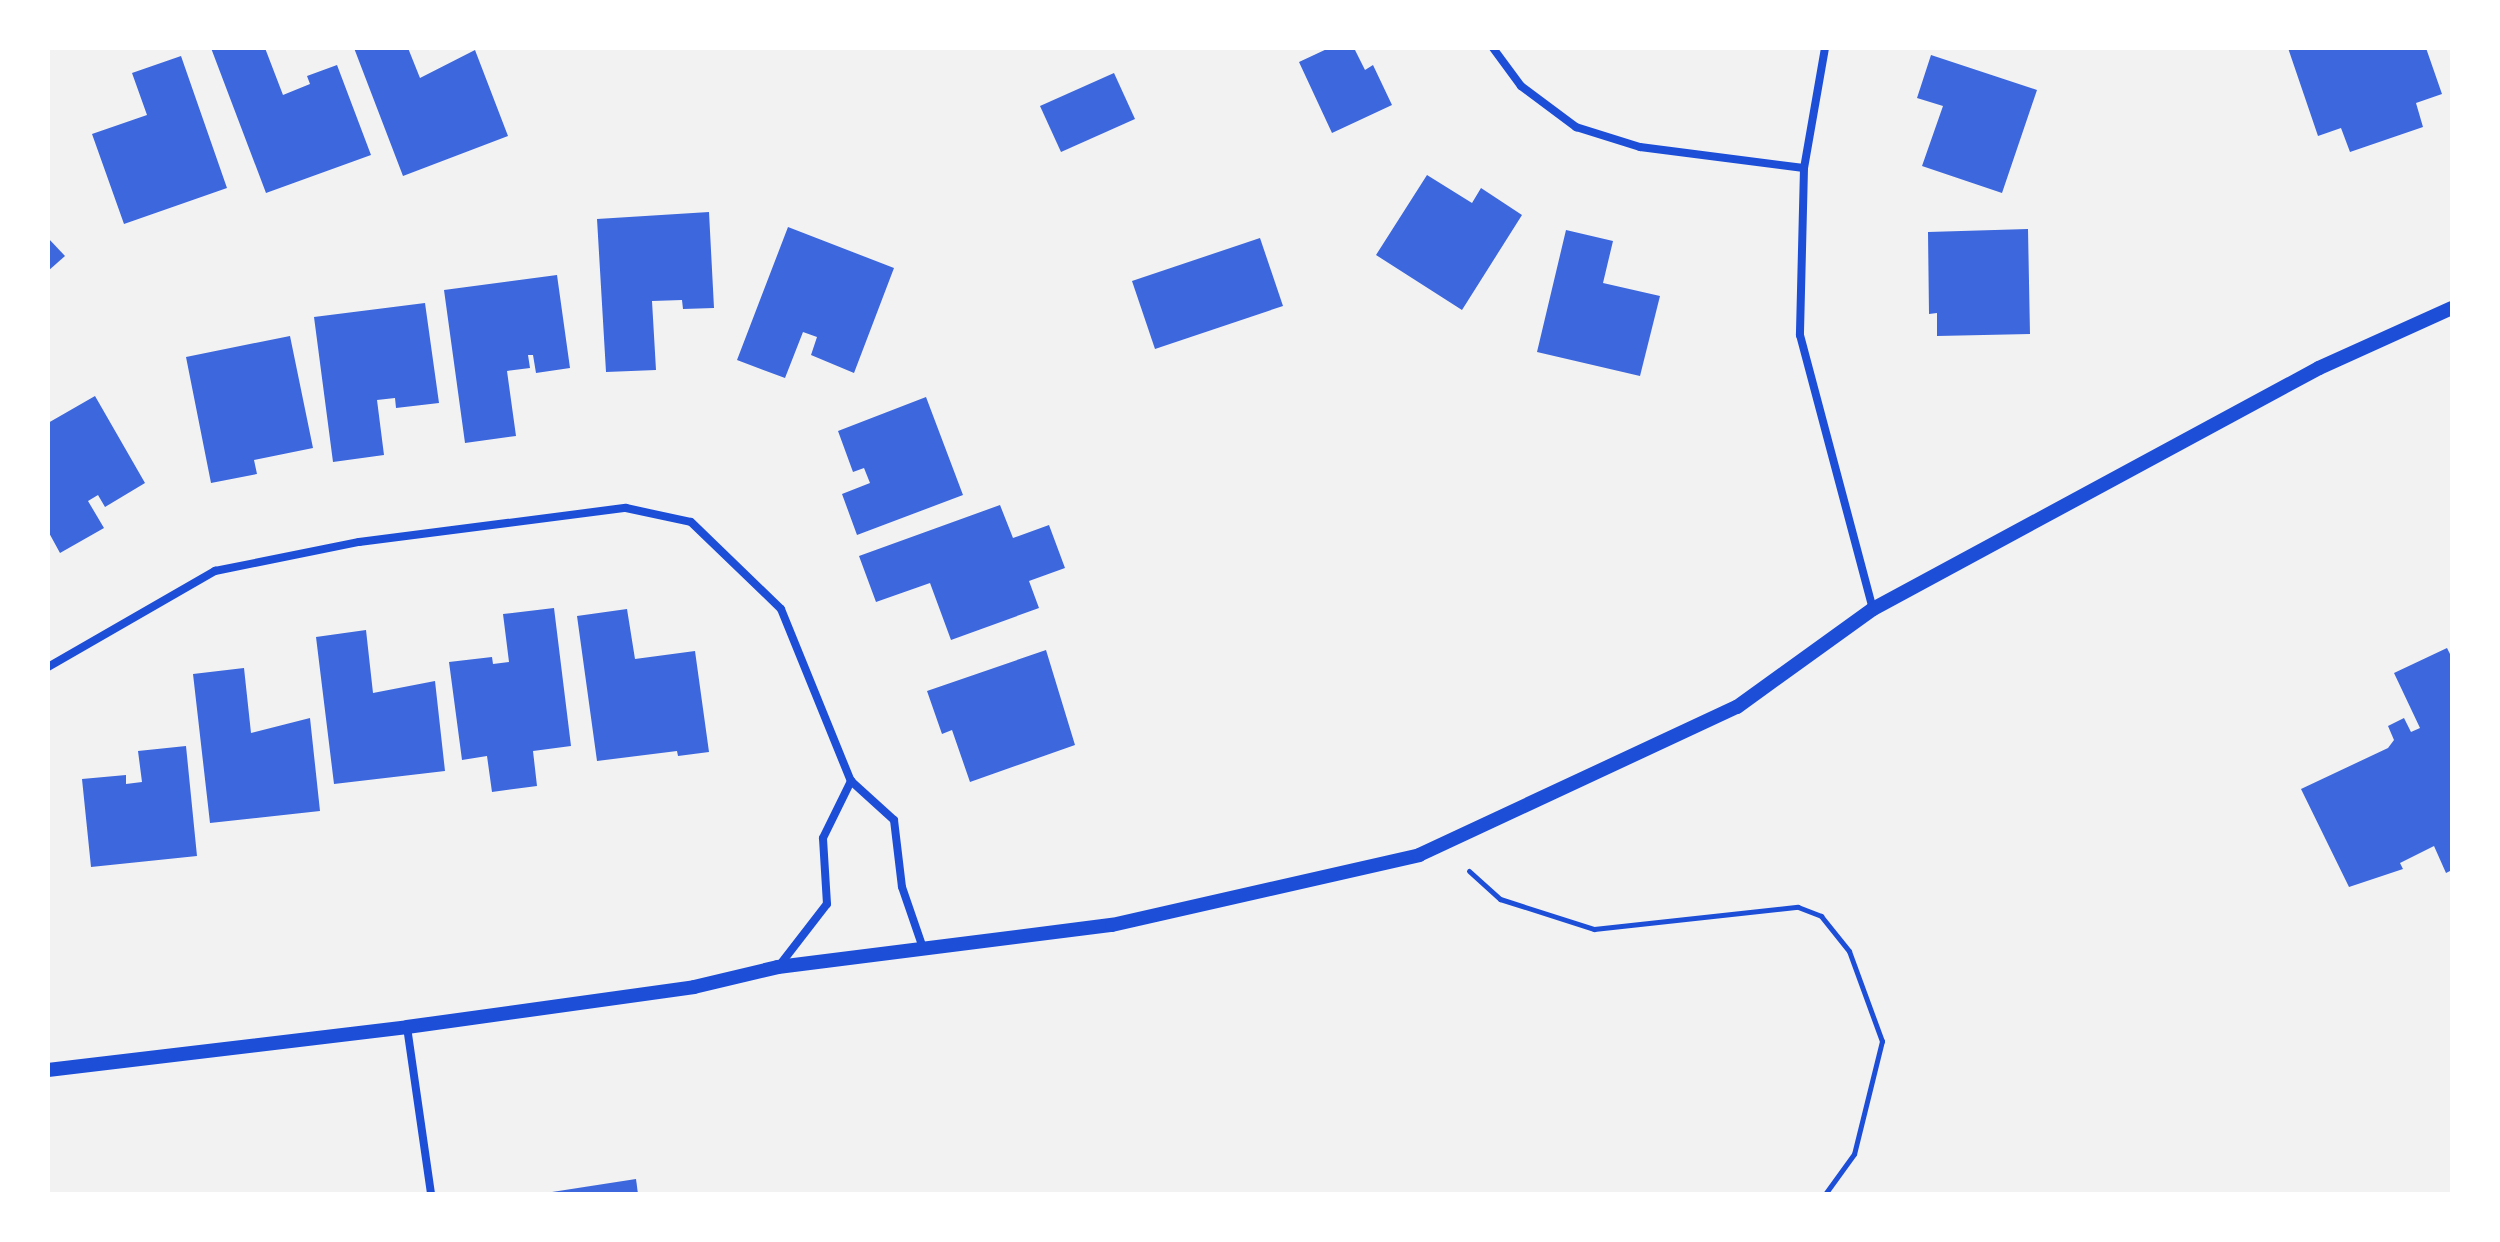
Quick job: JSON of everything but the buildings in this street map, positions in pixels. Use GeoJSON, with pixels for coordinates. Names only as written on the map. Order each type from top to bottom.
{"type":"FeatureCollection","features":[{"type":"Feature","properties":{"kind":"street"},"geometry":{"type":"LineString","coordinates":[[1493,48],[1521,86],[1576,127],[1640,147],[1804,168]]}},
{"type":"Feature","properties":{"kind":"street"},"geometry":{"type":"LineString","coordinates":[[1825,48],[1804,168],[1800,335],[1873,609]]}},
{"type":"Feature","properties":{"kind":"street"},"geometry":{"type":"LineString","coordinates":[[48,1070],[407,1027],[694,987],[778,967],[1112,925],[1419,855],[1737,707],[1873,609],[2319,368],[2452,308]]}},
{"type":"Feature","properties":{"kind":"street"},"geometry":{"type":"LineString","coordinates":[[48,667],[215,571],[359,542],[626,508],[691,522],[781,609],[851,781],[894,820],[902,887],[923,948]]}},
{"type":"Feature","properties":{"kind":"street"},"geometry":{"type":"LineString","coordinates":[[778,967],[827,904],[823,838],[851,781]]}},
{"type":"Feature","properties":{"kind":"street"},"geometry":{"type":"LineString","coordinates":[[407,1027],[431,1194]]}},
{"type":"Feature","properties":{"kind":"path"},"geometry":{"type":"LineString","coordinates":[[1469,871],[1500,899],[1594,929],[1798,907],[1821,916],[1849,951],[1882,1041],[1854,1154],[1825,1194]]}}]}
